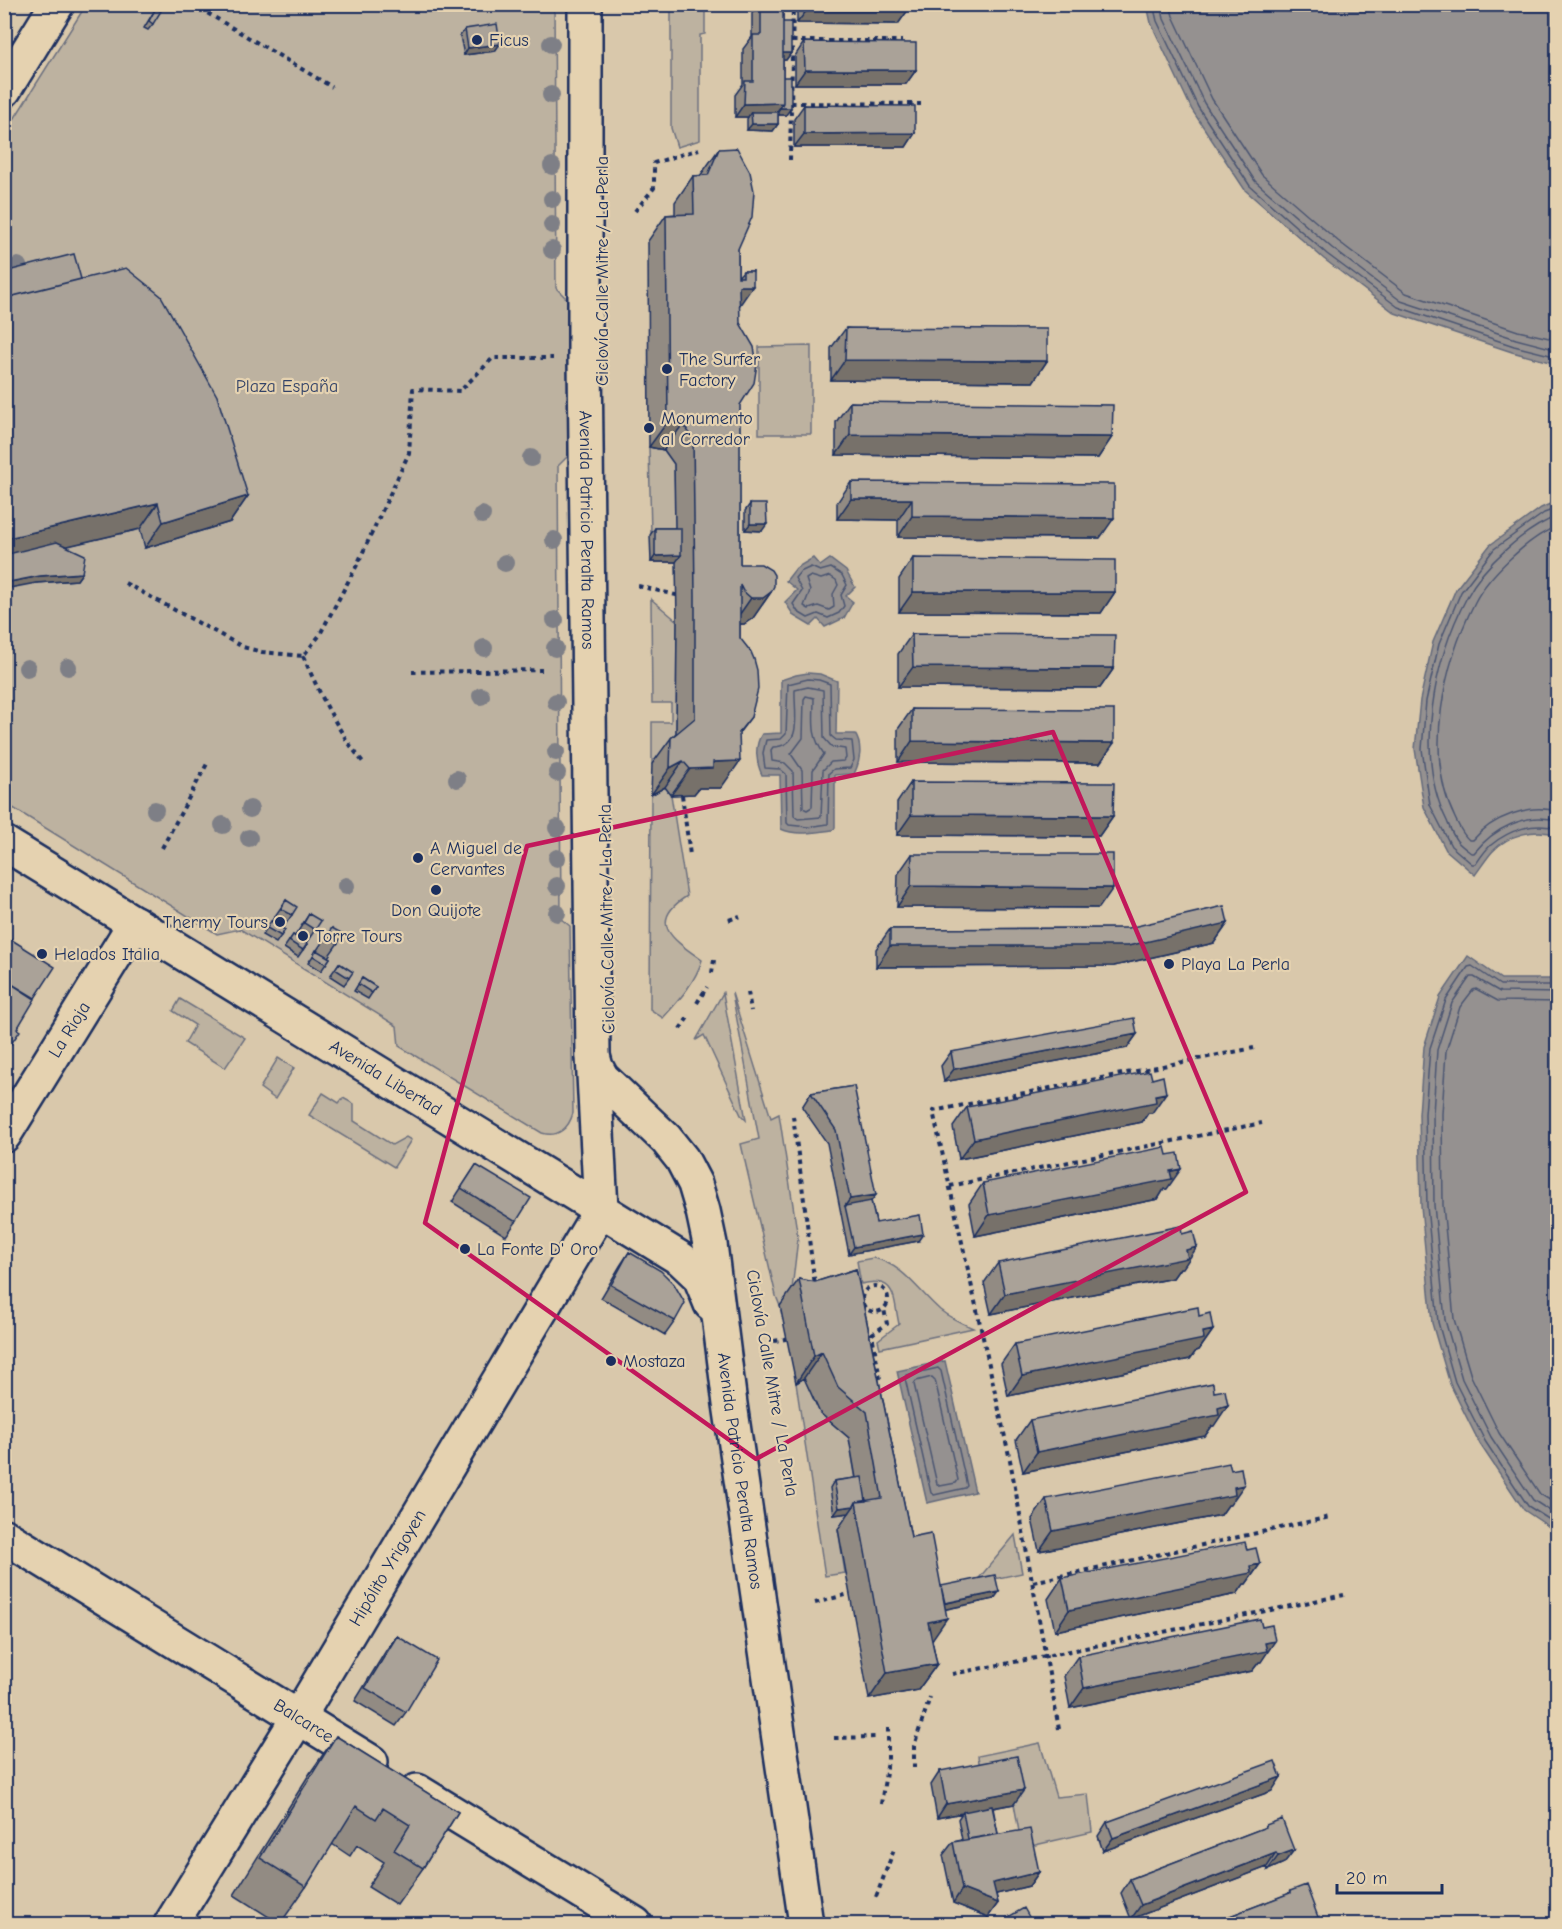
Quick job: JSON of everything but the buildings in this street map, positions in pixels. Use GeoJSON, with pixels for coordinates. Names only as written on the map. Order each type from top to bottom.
{"type":"FeatureCollection","features":[{"type":"Feature","properties":{"kind":"main road"},"geometry":{"type":"LineString","coordinates":[[4,90],[57,4]]}},
{"type":"Feature","properties":{"kind":"main road","name":"Avenida Patricio Peralta Ramos"},"geometry":{"type":"LineString","coordinates":[[585,4],[585,358],[592,1056],[601,1209]]}},
{"type":"Feature","properties":{"kind":"main road","name":"Avenida Libertad"},"geometry":{"type":"LineString","coordinates":[[4,843],[681,1259],[695,1272],[706,1289],[722,1349]]}},
{"type":"Feature","properties":{"kind":"main road","name":"La Rioja"},"geometry":{"type":"LineString","coordinates":[[4,1135],[135,923]]}},
{"type":"Feature","properties":{"kind":"main road","name":"Avenida Patricio Peralta Ramos"},"geometry":{"type":"LineString","coordinates":[[592,1056],[602,1078],[666,1139],[682,1160],[695,1184],[710,1244],[722,1349],[806,1924]]}},
{"type":"Feature","properties":{"kind":"main road","name":"Hipólito Yrigoyen"},"geometry":{"type":"LineString","coordinates":[[171,1924],[298,1718],[601,1209]]}},
{"type":"Feature","properties":{"kind":"main road","name":"Balcarce"},"geometry":{"type":"LineString","coordinates":[[4,1536],[635,1924]]}},
{"type":"Feature","properties":{"kind":"path"},"geometry":{"type":"LineString","coordinates":[[192,4],[332,87]]}},
{"type":"Feature","properties":{"kind":"path"},"geometry":{"type":"LineString","coordinates":[[790,160],[793,4]]}},
{"type":"Feature","properties":{"kind":"path"},"geometry":{"type":"LineString","coordinates":[[792,41],[902,41]]}},
{"type":"Feature","properties":{"kind":"path"},"geometry":{"type":"LineString","coordinates":[[791,104],[921,104]]}},
{"type":"Feature","properties":{"kind":"path"},"geometry":{"type":"LineString","coordinates":[[635,211],[654,188],[654,163],[699,149]]}},
{"type":"Feature","properties":{"kind":"path"},"geometry":{"type":"LineString","coordinates":[[303,656],[319,636],[357,565],[409,453],[413,390],[460,391],[493,358],[549,358]]}},
{"type":"Feature","properties":{"kind":"path"},"geometry":{"type":"LineString","coordinates":[[125,583],[243,647],[262,652],[303,656]]}},
{"type":"Feature","properties":{"kind":"path"},"geometry":{"type":"LineString","coordinates":[[638,585],[687,598]]}},
{"type":"Feature","properties":{"kind":"path"},"geometry":{"type":"LineString","coordinates":[[303,656],[332,717],[363,762]]}},
{"type":"Feature","properties":{"kind":"path"},"geometry":{"type":"LineString","coordinates":[[412,672],[542,670]]}},
{"type":"Feature","properties":{"kind":"path"},"geometry":{"type":"LineString","coordinates":[[162,848],[208,762]]}},
{"type":"Feature","properties":{"kind":"path"},"geometry":{"type":"LineString","coordinates":[[682,795],[690,855]]}},
{"type":"Feature","properties":{"kind":"path"},"geometry":{"type":"LineString","coordinates":[[474,913],[478,920]]}},
{"type":"Feature","properties":{"kind":"path"},"geometry":{"type":"LineString","coordinates":[[729,920],[740,916]]}},
{"type":"Feature","properties":{"kind":"path"},"geometry":{"type":"LineString","coordinates":[[712,973],[714,960]]}},
{"type":"Feature","properties":{"kind":"path"},"geometry":{"type":"LineString","coordinates":[[697,1003],[707,987]]}},
{"type":"Feature","properties":{"kind":"path"},"geometry":{"type":"LineString","coordinates":[[748,992],[751,1011]]}},
{"type":"Feature","properties":{"kind":"path"},"geometry":{"type":"LineString","coordinates":[[680,1029],[689,1016]]}},
{"type":"Feature","properties":{"kind":"path"},"geometry":{"type":"LineString","coordinates":[[1059,1729],[1010,1460],[933,1111],[1254,1048]]}},
{"type":"Feature","properties":{"kind":"path"},"geometry":{"type":"LineString","coordinates":[[793,1116],[815,1287]]}},
{"type":"Feature","properties":{"kind":"path"},"geometry":{"type":"LineString","coordinates":[[950,1186],[1262,1123]]}},
{"type":"Feature","properties":{"kind":"path"},"geometry":{"type":"LineString","coordinates":[[880,1379],[872,1334],[887,1324],[884,1309],[889,1297],[885,1290],[877,1286],[868,1288],[862,1294],[861,1299],[868,1311],[876,1313],[884,1309]]}},
{"type":"Feature","properties":{"kind":"path"},"geometry":{"type":"LineString","coordinates":[[853,1310],[864,1307]]}},
{"type":"Feature","properties":{"kind":"path"},"geometry":{"type":"LineString","coordinates":[[774,1341],[799,1337]]}},
{"type":"Feature","properties":{"kind":"path"},"geometry":{"type":"LineString","coordinates":[[1033,1582],[1330,1517]]}},
{"type":"Feature","properties":{"kind":"path"},"geometry":{"type":"LineString","coordinates":[[815,1603],[860,1591]]}},
{"type":"Feature","properties":{"kind":"path"},"geometry":{"type":"LineString","coordinates":[[952,1674],[1344,1594]]}},
{"type":"Feature","properties":{"kind":"path"},"geometry":{"type":"LineString","coordinates":[[914,1768],[914,1746],[930,1696]]}},
{"type":"Feature","properties":{"kind":"path"},"geometry":{"type":"LineString","coordinates":[[881,1804],[888,1760],[888,1725]]}},
{"type":"Feature","properties":{"kind":"path"},"geometry":{"type":"LineString","coordinates":[[834,1738],[876,1737]]}},
{"type":"Feature","properties":{"kind":"path"},"geometry":{"type":"LineString","coordinates":[[876,1897],[895,1847]]}},
{"type":"Feature","properties":{"kind":"highlighted area"},"geometry":{"type":"Polygon","coordinates":[[[1053,732],[1246,1192],[756,1459],[425,1223],[527,846],[1053,732]]]}},
{"type":"Feature","properties":{"kind":"green space","name":"Plaza España"},"geometry":{"type":"Polygon","coordinates":[[[86,5],[554,5],[556,288],[567,299],[568,456],[558,466],[561,919],[570,926],[573,1113],[566,1127],[558,1133],[542,1133],[399,1046],[397,1026],[240,929],[217,934],[5,803],[4,135],[86,5]]]}},
{"type":"Feature","properties":{"kind":"green space"},"geometry":{"type":"Polygon","coordinates":[[[671,5],[705,5],[705,34],[700,35],[700,140],[677,147],[671,128],[671,5]]]}},
{"type":"Feature","properties":{"kind":"green space"},"geometry":{"type":"Polygon","coordinates":[[[811,346],[811,434],[759,434],[759,347],[811,346]]]}},
{"type":"Feature","properties":{"kind":"green space"},"geometry":{"type":"Polygon","coordinates":[[[649,447],[664,450],[674,464],[676,532],[651,533],[649,447]]]}},
{"type":"Feature","properties":{"kind":"green space"},"geometry":{"type":"Polygon","coordinates":[[[651,599],[677,621],[676,744],[652,764],[652,722],[671,722],[671,703],[652,703],[651,599]]]}},
{"type":"Feature","properties":{"kind":"green space"},"geometry":{"type":"Polygon","coordinates":[[[665,787],[671,795],[687,896],[674,906],[666,923],[674,939],[702,960],[691,984],[663,1018],[650,1009],[651,795],[665,787]]]}},
{"type":"Feature","properties":{"kind":"green space"},"geometry":{"type":"Polygon","coordinates":[[[723,993],[746,1120],[741,1115],[704,1035],[696,1040],[723,993]]]}},
{"type":"Feature","properties":{"kind":"green space"},"geometry":{"type":"Polygon","coordinates":[[[732,993],[771,1118],[779,1114],[798,1238],[791,1298],[796,1308],[780,1306],[776,1296],[741,1144],[759,1139],[732,993]]]}},
{"type":"Feature","properties":{"kind":"green space"},"geometry":{"type":"Polygon","coordinates":[[[180,999],[245,1038],[225,1068],[185,1043],[195,1025],[173,1011],[180,999]]]}},
{"type":"Feature","properties":{"kind":"green space"},"geometry":{"type":"Polygon","coordinates":[[[278,1058],[294,1068],[275,1099],[260,1088],[278,1058]]]}},
{"type":"Feature","properties":{"kind":"green space"},"geometry":{"type":"Polygon","coordinates":[[[323,1093],[339,1103],[343,1098],[354,1104],[354,1121],[392,1145],[406,1137],[411,1140],[394,1167],[309,1115],[323,1093]]]}},
{"type":"Feature","properties":{"kind":"green space"},"geometry":{"type":"Polygon","coordinates":[[[873,1258],[884,1261],[902,1272],[940,1310],[973,1328],[880,1348],[878,1340],[899,1324],[894,1297],[887,1286],[873,1282],[861,1284],[857,1261],[873,1258]]]}},
{"type":"Feature","properties":{"kind":"green space"},"geometry":{"type":"Polygon","coordinates":[[[804,1378],[820,1413],[849,1438],[861,1511],[838,1529],[845,1573],[825,1576],[796,1383],[804,1378]]]}},
{"type":"Feature","properties":{"kind":"green space"},"geometry":{"type":"Polygon","coordinates":[[[1015,1535],[1022,1573],[975,1583],[1015,1535]]]}},
{"type":"Feature","properties":{"kind":"green space"},"geometry":{"type":"Polygon","coordinates":[[[1040,1743],[1056,1797],[1088,1794],[1092,1832],[1022,1848],[1014,1804],[981,1775],[978,1756],[1040,1743]]]}},
{"type":"Feature","properties":{"kind":"water"},"geometry":{"type":"Polygon","coordinates":[[[1147,5],[1557,5],[1557,364],[1512,352],[1395,313],[1324,259],[1245,190],[1192,110],[1151,23],[1147,5]]]}},
{"type":"Feature","properties":{"kind":"water"},"geometry":{"type":"Polygon","coordinates":[[[1557,501],[1557,835],[1540,832],[1514,837],[1492,852],[1475,875],[1446,850],[1424,807],[1415,749],[1420,700],[1433,642],[1456,589],[1490,545],[1541,508],[1557,501]]]}},
{"type":"Feature","properties":{"kind":"water"},"geometry":{"type":"Polygon","coordinates":[[[813,558],[820,566],[830,559],[846,571],[855,587],[846,596],[853,602],[844,618],[825,627],[818,619],[811,626],[794,616],[785,602],[797,590],[786,581],[796,568],[813,558]]]}},
{"type":"Feature","properties":{"kind":"water"},"geometry":{"type":"Polygon","coordinates":[[[808,673],[820,674],[837,681],[836,734],[855,734],[860,754],[854,774],[835,775],[835,828],[799,833],[781,829],[780,775],[762,775],[758,765],[757,749],[762,734],[781,733],[781,680],[808,673]]]}},
{"type":"Feature","properties":{"kind":"water"},"geometry":{"type":"Polygon","coordinates":[[[1468,956],[1501,979],[1557,979],[1557,1532],[1524,1510],[1480,1444],[1450,1384],[1432,1323],[1421,1206],[1419,1114],[1424,1047],[1440,997],[1468,956]]]}},
{"type":"Feature","properties":{"kind":"water"},"geometry":{"type":"Polygon","coordinates":[[[945,1361],[975,1492],[927,1503],[897,1371],[945,1361]]]}},
{"type":"Feature","properties":{"kind":"place","name":"Ficus"},"geometry":{"type":"Point","coordinates":[477,40]}},
{"type":"Feature","properties":{"kind":"place","name":"The Surfer Factory"},"geometry":{"type":"Point","coordinates":[667,369]}},
{"type":"Feature","properties":{"kind":"place","name":"Monumento al Corredor"},"geometry":{"type":"Point","coordinates":[649,428]}},
{"type":"Feature","properties":{"kind":"place","name":"A Miguel de Cervantes"},"geometry":{"type":"Point","coordinates":[418,858]}},
{"type":"Feature","properties":{"kind":"place","name":"Don Quijote"},"geometry":{"type":"Point","coordinates":[436,890]}},
{"type":"Feature","properties":{"kind":"place","name":"Thermy Tours"},"geometry":{"type":"Point","coordinates":[280,922]}},
{"type":"Feature","properties":{"kind":"place","name":"Torre Tours"},"geometry":{"type":"Point","coordinates":[303,936]}},
{"type":"Feature","properties":{"kind":"place","name":"Helados Italia"},"geometry":{"type":"Point","coordinates":[42,954]}},
{"type":"Feature","properties":{"kind":"place","name":"Playa La Perla"},"geometry":{"type":"Point","coordinates":[1169,964]}},
{"type":"Feature","properties":{"kind":"place","name":"La Fonte D' Oro"},"geometry":{"type":"Point","coordinates":[465,1249]}},
{"type":"Feature","properties":{"kind":"place","name":"Mostaza"},"geometry":{"type":"Point","coordinates":[611,1361]}}]}
